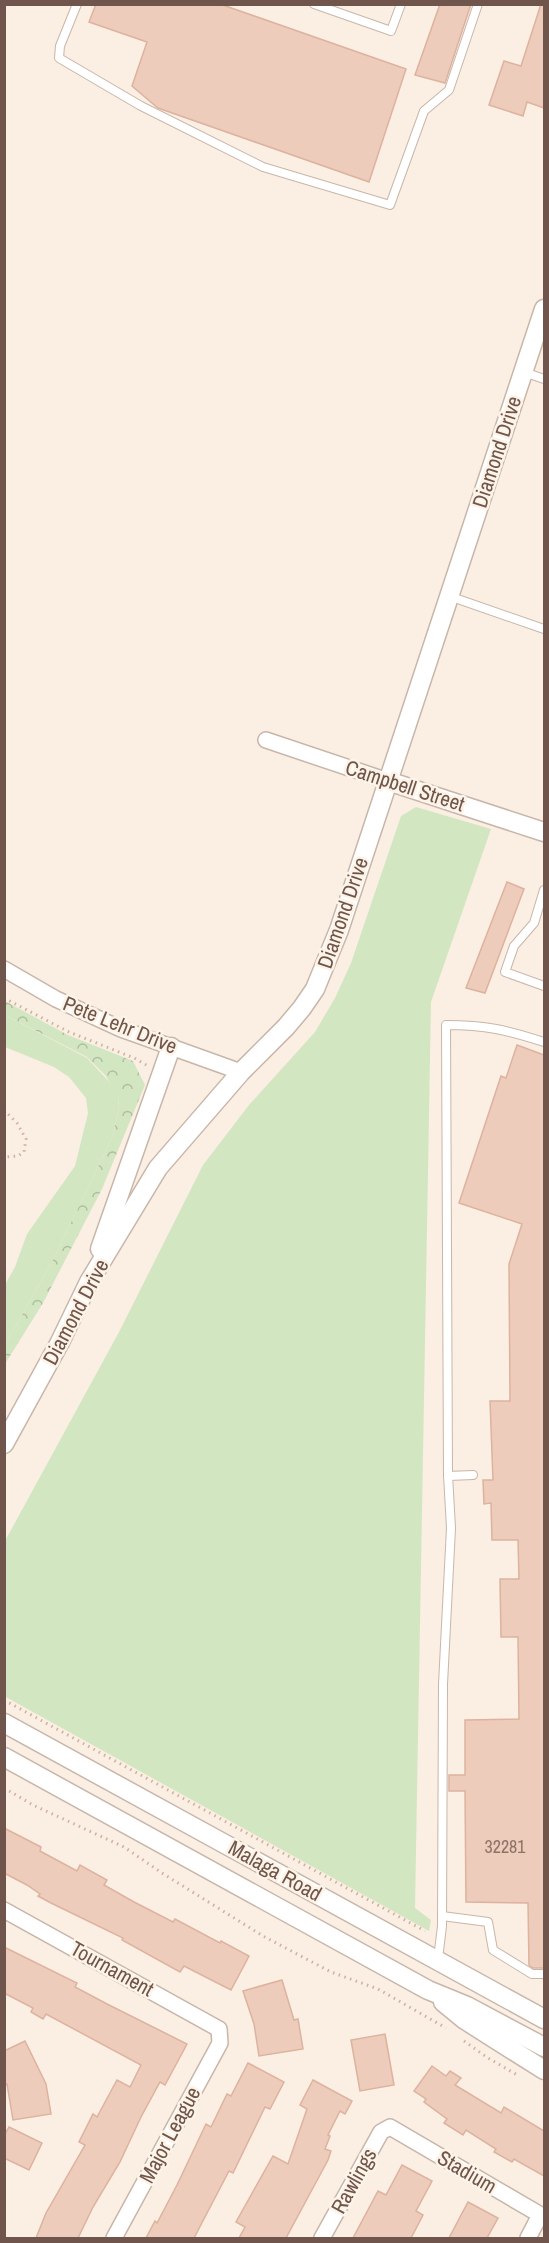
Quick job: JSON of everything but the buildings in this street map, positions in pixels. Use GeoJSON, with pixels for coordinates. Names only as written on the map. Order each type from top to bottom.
{"type":"FeatureCollection","features":[{"type":"Feature","properties":{"kind":"street","name":"Diamond Drive"},"geometry":{"type":"LineString","coordinates":[[4,1444],[60,1342],[89,1282],[158,1168],[241,1072],[286,1028],[315,989],[328,962],[544,309]]}},
{"type":"Feature","properties":{"kind":"street","name":"Campbell Street"},"geometry":{"type":"LineString","coordinates":[[266,740],[544,832]]}},
{"type":"Feature","properties":{"kind":"street","name":"Pete Lehr Drive"},"geometry":{"type":"LineString","coordinates":[[4,969],[56,999],[121,1029],[241,1072]]}},
{"type":"Feature","properties":{"kind":"street"},"geometry":{"type":"LineString","coordinates":[[89,1282],[171,1047]]}},
{"type":"Feature","properties":{"kind":"street","name":"Malaga Road"},"geometry":{"type":"LineString","coordinates":[[4,1723],[544,2019]]}},
{"type":"Feature","properties":{"kind":"street","name":"Malaga Road"},"geometry":{"type":"LineString","coordinates":[[4,1757],[428,1990],[467,2006],[544,2047]]}},
{"type":"Feature","properties":{"kind":"street","name":"Tournament"},"geometry":{"type":"LineString","coordinates":[[4,1910],[219,2029]]}},
{"type":"Feature","properties":{"kind":"street"},"geometry":{"type":"LineString","coordinates":[[428,1990],[465,2020],[544,2070]]}},
{"type":"Feature","properties":{"kind":"street","name":"Major League"},"geometry":{"type":"LineString","coordinates":[[114,2238],[220,2043],[219,2029]]}},
{"type":"Feature","properties":{"kind":"street","name":"Stadium"},"geometry":{"type":"LineString","coordinates":[[390,2127],[542,2216]]}},
{"type":"Feature","properties":{"kind":"street","name":"Rawlings"},"geometry":{"type":"LineString","coordinates":[[322,2238],[381,2132],[390,2127]]}},
{"type":"Feature","properties":{"kind":"street"},"geometry":{"type":"LineString","coordinates":[[528,2238],[542,2216]]}},
{"type":"Feature","properties":{"kind":"lane"},"geometry":{"type":"LineString","coordinates":[[77,4],[60,46],[59,58],[141,106],[263,167],[390,205],[424,111],[449,90],[478,4]]}},
{"type":"Feature","properties":{"kind":"lane"},"geometry":{"type":"LineString","coordinates":[[314,4],[391,31],[401,4]]}},
{"type":"Feature","properties":{"kind":"lane"},"geometry":{"type":"LineString","coordinates":[[524,372],[544,379]]}},
{"type":"Feature","properties":{"kind":"lane"},"geometry":{"type":"LineString","coordinates":[[449,596],[544,629]]}},
{"type":"Feature","properties":{"kind":"lane"},"geometry":{"type":"LineString","coordinates":[[544,890],[534,923],[514,946],[505,972],[544,986]]}},
{"type":"Feature","properties":{"kind":"lane"},"geometry":{"type":"LineString","coordinates":[[438,1960],[442,1916],[443,1684],[451,1528],[448,1476],[446,1025],[505,1029],[544,1042]]}},
{"type":"Feature","properties":{"kind":"lane"},"geometry":{"type":"LineString","coordinates":[[448,1476],[473,1475]]}},
{"type":"Feature","properties":{"kind":"lane"},"geometry":{"type":"LineString","coordinates":[[442,1916],[488,1922],[493,1950],[532,1974],[544,1974]]}},
{"type":"Feature","properties":{"kind":"path"},"geometry":{"type":"LineString","coordinates":[[4,998],[69,1032],[134,1058],[149,1067]]}},
{"type":"Feature","properties":{"kind":"path"},"geometry":{"type":"LineString","coordinates":[[4,1110],[17,1123],[27,1139],[24,1152],[18,1156],[6,1156]]}},
{"type":"Feature","properties":{"kind":"path"},"geometry":{"type":"LineString","coordinates":[[4,1700],[425,1931]]}},
{"type":"Feature","properties":{"kind":"path"},"geometry":{"type":"LineString","coordinates":[[4,1788],[33,1805],[124,1847],[263,1936],[332,1972],[378,1989],[451,2032]]}},
{"type":"Feature","properties":{"kind":"path"},"geometry":{"type":"LineString","coordinates":[[460,2038],[488,2058],[523,2078]]}},
{"type":"Feature","properties":{"kind":"green space"},"geometry":{"type":"Polygon","coordinates":[[[416,807],[491,829],[431,1002],[415,1908],[431,1920],[429,1931],[4,1696],[5,1541],[119,1332],[203,1165],[249,1105],[315,1032],[335,998],[351,963],[401,816],[416,807]]]}},
{"type":"Feature","properties":{"kind":"green space"},"geometry":{"type":"Polygon","coordinates":[[[5,1001],[68,1035],[133,1061],[145,1085],[102,1189],[43,1303],[5,1364],[5,1345],[53,1260],[112,1138],[119,1107],[118,1096],[105,1075],[87,1057],[5,1015],[5,1001]]]}},
{"type":"Feature","properties":{"kind":"green space"},"geometry":{"type":"Polygon","coordinates":[[[5,1015],[87,1058],[112,1085],[118,1096],[119,1107],[112,1138],[53,1260],[5,1345],[5,1285],[15,1267],[27,1234],[75,1166],[88,1113],[86,1098],[69,1077],[54,1067],[5,1047],[5,1015]]]}}]}
